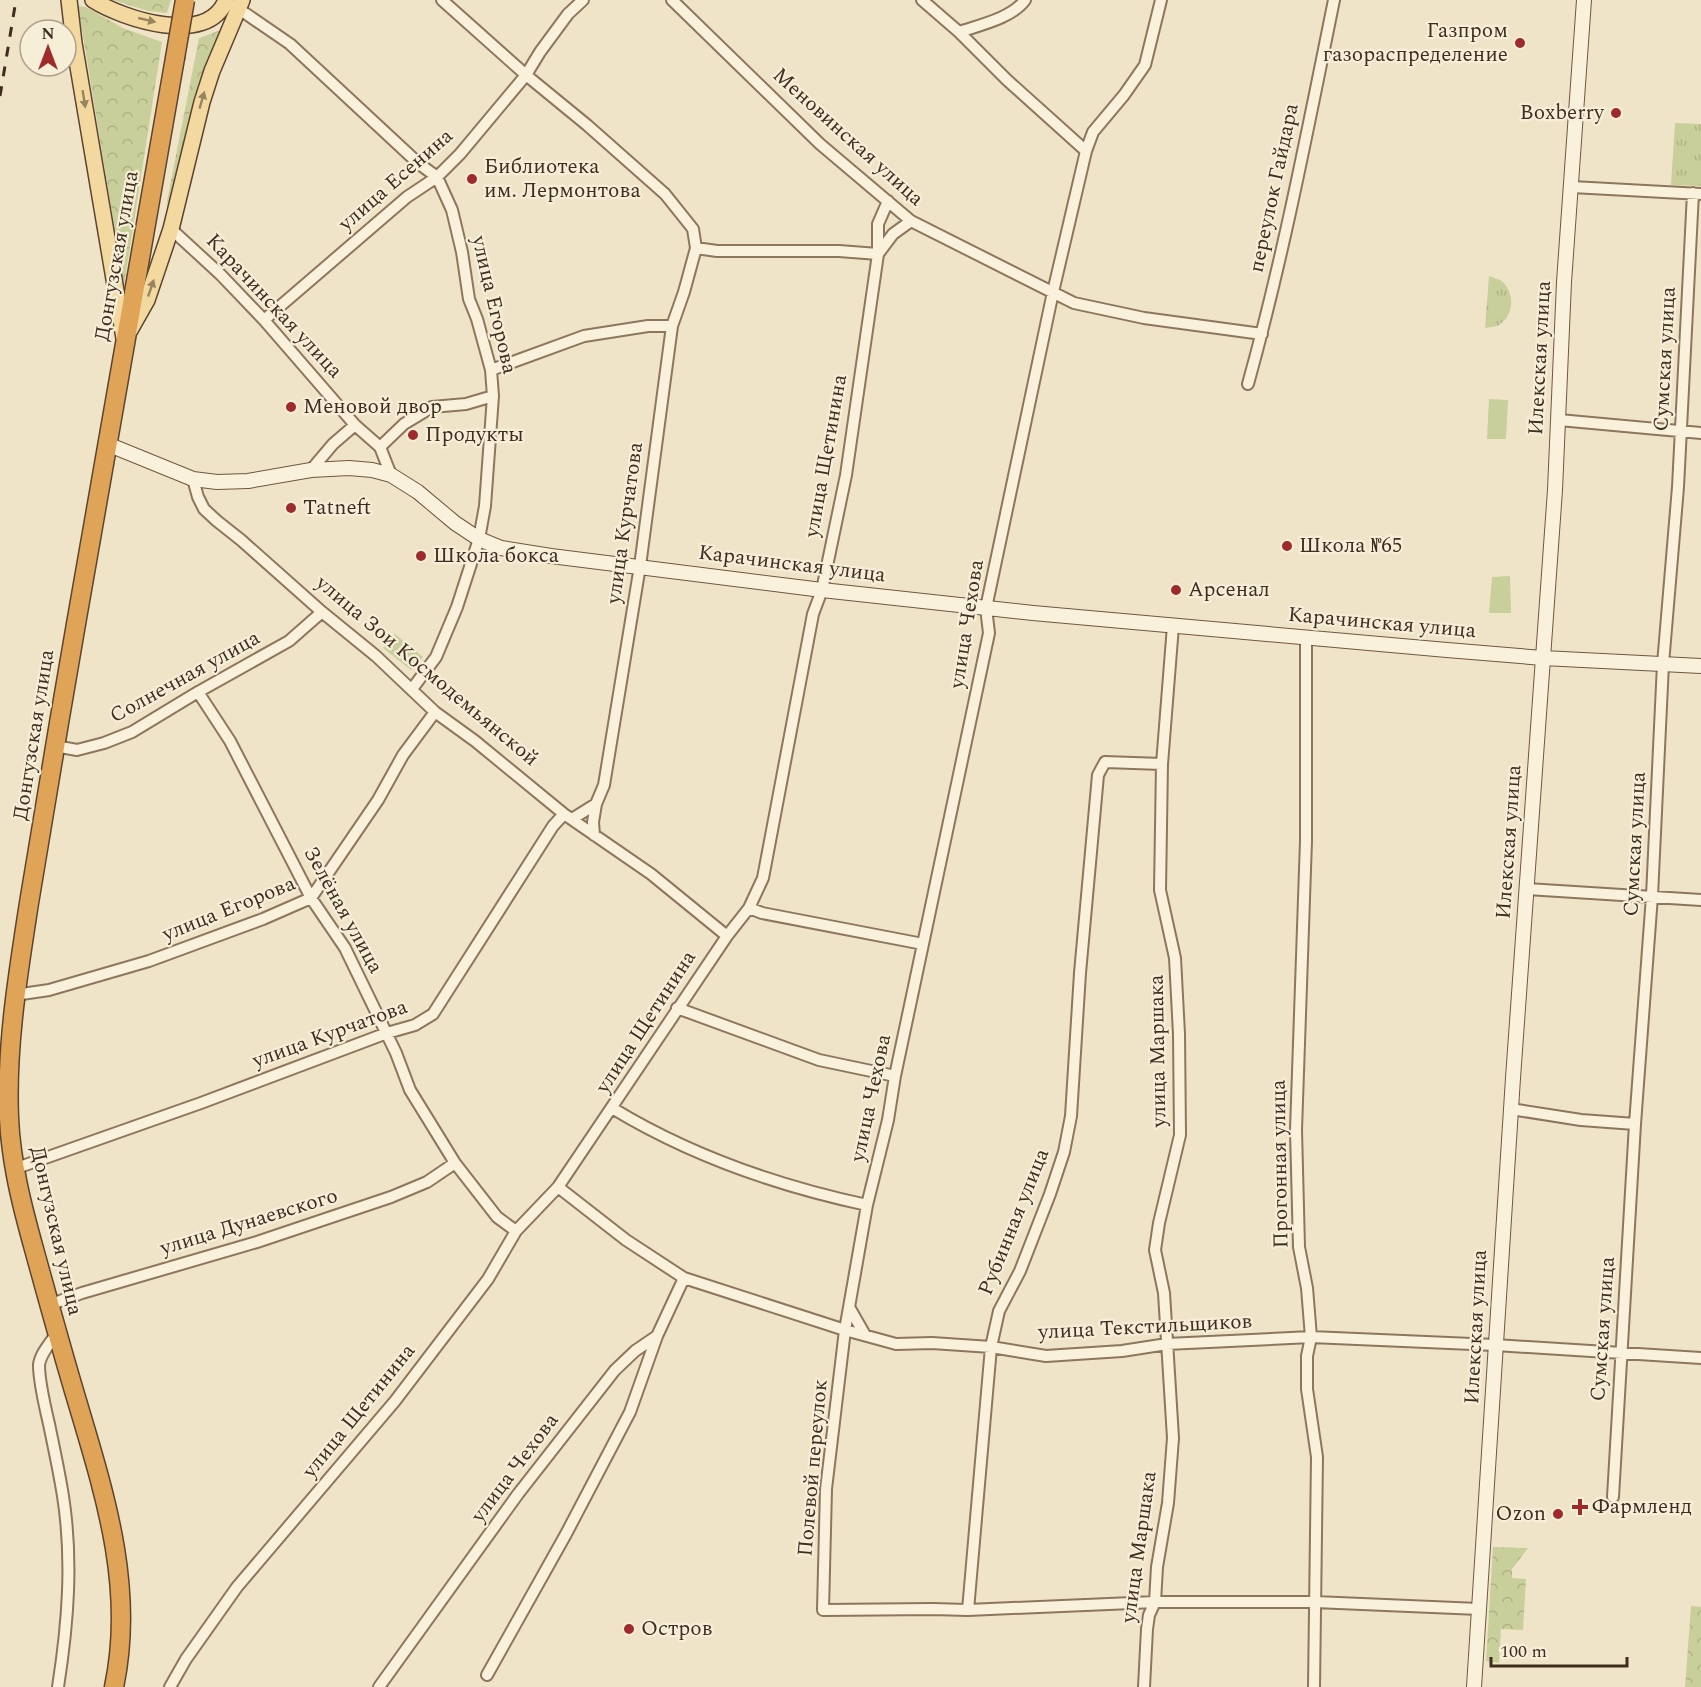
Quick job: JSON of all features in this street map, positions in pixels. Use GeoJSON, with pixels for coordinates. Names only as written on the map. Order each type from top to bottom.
{"type":"FeatureCollection","features":[{"type":"Feature","properties":{"kind":"highway","name":"Донгузская улица"},"geometry":{"type":"LineString","coordinates":[[114,1687],[121,1637],[118,1564],[95,1463],[22,1207],[14,1169],[9,1122],[8,1073],[15,995],[55,746],[185,0]]}},
{"type":"Feature","properties":{"kind":"main road"},"geometry":{"type":"LineString","coordinates":[[69,0],[74,43],[124,340]]}},
{"type":"Feature","properties":{"kind":"main road"},"geometry":{"type":"LineString","coordinates":[[93,0],[104,7],[148,21],[183,26],[207,21],[216,14],[226,0]]}},
{"type":"Feature","properties":{"kind":"main road"},"geometry":{"type":"LineString","coordinates":[[124,340],[147,300],[171,229],[201,102],[240,4]]}},
{"type":"Feature","properties":{"kind":"street"},"geometry":{"type":"LineString","coordinates":[[442,0],[665,194],[693,229],[696,248],[717,251],[839,251],[878,254],[893,234],[911,221]]}},
{"type":"Feature","properties":{"kind":"street","name":"улица Есенина"},"geometry":{"type":"LineString","coordinates":[[264,320],[407,197],[436,177],[460,154],[526,75],[568,14],[583,0]]}},
{"type":"Feature","properties":{"kind":"street","name":"Меновинская улица"},"geometry":{"type":"LineString","coordinates":[[672,0],[820,144],[911,221],[1074,303],[1144,318],[1262,334]]}},
{"type":"Feature","properties":{"kind":"street"},"geometry":{"type":"LineString","coordinates":[[922,0],[959,32],[1007,81],[1086,151]]}},
{"type":"Feature","properties":{"kind":"street"},"geometry":{"type":"LineString","coordinates":[[959,32],[1002,18],[1022,5],[1025,0]]}},
{"type":"Feature","properties":{"kind":"street","name":"улица Чехова"},"geometry":{"type":"LineString","coordinates":[[845,1330],[867,1205],[888,1120],[895,1076],[989,633],[986,608],[1053,292],[1086,151],[1093,132],[1124,95],[1144,65],[1161,0]]}},
{"type":"Feature","properties":{"kind":"street","name":"переулок Гайдара"},"geometry":{"type":"LineString","coordinates":[[1248,384],[1262,334],[1334,0]]}},
{"type":"Feature","properties":{"kind":"street","name":"Илекская улица"},"geometry":{"type":"LineString","coordinates":[[1474,1687],[1495,1345],[1559,420],[1564,282],[1584,0]]}},
{"type":"Feature","properties":{"kind":"street","name":"улица Егорова"},"geometry":{"type":"LineString","coordinates":[[240,4],[290,44],[436,177],[452,210],[462,252],[469,299],[491,370],[493,396],[485,506],[479,539],[457,607],[436,657],[412,689]]}},
{"type":"Feature","properties":{"kind":"street"},"geometry":{"type":"LineString","coordinates":[[1572,187],[1697,194]]}},
{"type":"Feature","properties":{"kind":"street","name":"Сумская улица"},"geometry":{"type":"LineString","coordinates":[[1613,1497],[1635,1124],[1652,897],[1664,664],[1697,194]]}},
{"type":"Feature","properties":{"kind":"street","name":"улица Щетинина"},"geometry":{"type":"LineString","coordinates":[[170,1687],[186,1659],[237,1587],[395,1401],[488,1279],[516,1232],[558,1187],[727,936],[749,908],[763,878],[813,614],[822,590],[846,475],[878,254],[878,224],[888,201]]}},
{"type":"Feature","properties":{"kind":"street","name":"Карачинская улица"},"geometry":{"type":"LineString","coordinates":[[171,229],[220,274],[264,320],[355,425],[380,447],[391,475],[418,492],[455,523],[479,539],[501,548],[822,590],[986,608],[1543,658],[1701,666]]}},
{"type":"Feature","properties":{"kind":"street","name":"улица Курчатова"},"geometry":{"type":"LineString","coordinates":[[594,835],[593,822],[596,804],[604,785],[640,566],[672,326],[696,248]]}},
{"type":"Feature","properties":{"kind":"street"},"geometry":{"type":"LineString","coordinates":[[491,370],[584,336],[648,326],[672,326]]}},
{"type":"Feature","properties":{"kind":"street"},"geometry":{"type":"LineString","coordinates":[[380,447],[404,424],[432,407],[466,404],[493,396]]}},
{"type":"Feature","properties":{"kind":"street"},"geometry":{"type":"LineString","coordinates":[[1559,420],[1701,433]]}},
{"type":"Feature","properties":{"kind":"street"},"geometry":{"type":"LineString","coordinates":[[311,470],[333,444],[355,425]]}},
{"type":"Feature","properties":{"kind":"street"},"geometry":{"type":"LineString","coordinates":[[107,444],[193,479],[217,482],[263,479],[311,470],[349,468],[372,470],[391,475]]}},
{"type":"Feature","properties":{"kind":"street","name":"улица Зои Космодемьянской"},"geometry":{"type":"LineString","coordinates":[[193,479],[204,509],[376,656],[435,712],[568,816],[651,874],[727,936]]}},
{"type":"Feature","properties":{"kind":"street","name":"Солнечная улица"},"geometry":{"type":"LineString","coordinates":[[55,746],[77,750],[104,744],[132,732],[289,641],[322,612]]}},
{"type":"Feature","properties":{"kind":"street","name":"улица Маршака"},"geometry":{"type":"LineString","coordinates":[[1144,1687],[1149,1615],[1155,1602],[1157,1567],[1168,1503],[1173,1438],[1164,1293],[1155,1250],[1163,1202],[1180,1135],[1179,1034],[1175,958],[1160,890],[1162,764],[1173,626]]}},
{"type":"Feature","properties":{"kind":"street","name":"Прогонная улица"},"geometry":{"type":"LineString","coordinates":[[1306,638],[1306,841],[1296,1131],[1299,1247],[1307,1288],[1311,1337],[1307,1356],[1307,1389],[1317,1457],[1314,1687]]}},
{"type":"Feature","properties":{"kind":"street","name":"Зелёная улица"},"geometry":{"type":"LineString","coordinates":[[198,692],[230,741],[311,898],[345,948],[387,1033],[410,1090],[455,1163],[496,1217],[516,1232]]}},
{"type":"Feature","properties":{"kind":"street","name":"улица Егорова"},"geometry":{"type":"LineString","coordinates":[[15,995],[49,990],[149,961],[263,919],[311,898],[378,800],[403,755],[435,712]]}},
{"type":"Feature","properties":{"kind":"street","name":"Рубинная улица"},"geometry":{"type":"LineString","coordinates":[[968,1610],[991,1347],[999,1311],[1020,1271],[1050,1194],[1064,1152],[1071,1116],[1080,973],[1098,775],[1106,762],[1162,764]]}},
{"type":"Feature","properties":{"kind":"street","name":"улица Курчатова"},"geometry":{"type":"LineString","coordinates":[[14,1169],[191,1107],[415,1024],[434,1014],[553,826],[568,816],[596,804]]}},
{"type":"Feature","properties":{"kind":"street"},"geometry":{"type":"LineString","coordinates":[[1527,889],[1701,900]]}},
{"type":"Feature","properties":{"kind":"street"},"geometry":{"type":"LineString","coordinates":[[749,908],[772,915],[923,944]]}},
{"type":"Feature","properties":{"kind":"street"},"geometry":{"type":"LineString","coordinates":[[678,1008],[819,1060],[895,1076]]}},
{"type":"Feature","properties":{"kind":"street"},"geometry":{"type":"LineString","coordinates":[[612,1108],[680,1145],[756,1175],[818,1195],[867,1205]]}},
{"type":"Feature","properties":{"kind":"street"},"geometry":{"type":"LineString","coordinates":[[1511,1109],[1581,1120],[1635,1124]]}},
{"type":"Feature","properties":{"kind":"street","name":"улица Дунаевского"},"geometry":{"type":"LineString","coordinates":[[49,1305],[82,1293],[257,1242],[391,1197],[427,1182],[455,1163]]}},
{"type":"Feature","properties":{"kind":"street","name":"улица Текстильщиков"},"geometry":{"type":"LineString","coordinates":[[558,1187],[626,1240],[684,1278],[896,1344],[932,1343],[991,1347],[1046,1356],[1122,1351],[1167,1344],[1311,1337],[1495,1345],[1701,1358]]}},
{"type":"Feature","properties":{"kind":"street","name":"улица Чехова"},"geometry":{"type":"LineString","coordinates":[[379,1687],[518,1494],[615,1370],[635,1351],[657,1336],[684,1278]]}},
{"type":"Feature","properties":{"kind":"street"},"geometry":{"type":"LineString","coordinates":[[849,1307],[865,1335]]}},
{"type":"Feature","properties":{"kind":"street","name":"Полевой переулок"},"geometry":{"type":"LineString","coordinates":[[845,1330],[826,1489],[823,1610],[968,1610]]}},
{"type":"Feature","properties":{"kind":"street"},"geometry":{"type":"LineString","coordinates":[[57,1333],[39,1365],[44,1404],[63,1499],[68,1544],[69,1595],[66,1639],[58,1687]]}},
{"type":"Feature","properties":{"kind":"street"},"geometry":{"type":"LineString","coordinates":[[487,1675],[566,1534],[630,1412],[657,1336]]}},
{"type":"Feature","properties":{"kind":"street"},"geometry":{"type":"LineString","coordinates":[[968,1610],[1155,1602],[1315,1602],[1479,1609]]}},
{"type":"Feature","properties":{"kind":"green space"},"geometry":{"type":"Polygon","coordinates":[[[113,0],[171,0],[167,13],[148,11],[113,0]]]}},
{"type":"Feature","properties":{"kind":"green space"},"geometry":{"type":"Polygon","coordinates":[[[78,6],[86,7],[123,28],[162,42],[124,286],[78,6]]]}},
{"type":"Feature","properties":{"kind":"green space"},"geometry":{"type":"Polygon","coordinates":[[[221,30],[207,60],[193,101],[172,194],[166,206],[199,38],[221,30]]]}},
{"type":"Feature","properties":{"kind":"green space"},"geometry":{"type":"Polygon","coordinates":[[[1675,123],[1701,124],[1701,186],[1671,185],[1675,123]]]}},
{"type":"Feature","properties":{"kind":"green space"},"geometry":{"type":"Polygon","coordinates":[[[1489,276],[1501,281],[1507,287],[1511,305],[1504,321],[1497,326],[1485,328],[1489,276]]]}},
{"type":"Feature","properties":{"kind":"green space"},"geometry":{"type":"Polygon","coordinates":[[[1489,399],[1508,400],[1506,439],[1487,439],[1489,399]]]}},
{"type":"Feature","properties":{"kind":"green space"},"geometry":{"type":"Polygon","coordinates":[[[1510,576],[1511,613],[1489,613],[1492,577],[1510,576]]]}},
{"type":"Feature","properties":{"kind":"green space"},"geometry":{"type":"Polygon","coordinates":[[[395,634],[423,657],[411,670],[383,648],[395,634]]]}},
{"type":"Feature","properties":{"kind":"green space"},"geometry":{"type":"Polygon","coordinates":[[[1493,1547],[1528,1548],[1512,1569],[1512,1578],[1526,1579],[1523,1630],[1501,1629],[1499,1663],[1486,1661],[1493,1547]]]}},
{"type":"Feature","properties":{"kind":"green space"},"geometry":{"type":"Polygon","coordinates":[[[1691,1606],[1701,1607],[1701,1687],[1685,1687],[1691,1606]]]}},
{"type":"Feature","properties":{"kind":"railway"},"geometry":{"type":"LineString","coordinates":[[0,96],[16,0]]}},
{"type":"Feature","properties":{"kind":"place","name":"Газпром газораспределение"},"geometry":{"type":"Point","coordinates":[1520,43]}},
{"type":"Feature","properties":{"kind":"place","name":"Boxberry"},"geometry":{"type":"Point","coordinates":[1616,113]}},
{"type":"Feature","properties":{"kind":"place","name":"Библиотека им. Лермонтова"},"geometry":{"type":"Point","coordinates":[472,179]}},
{"type":"Feature","properties":{"kind":"place","name":"Меновой двор"},"geometry":{"type":"Point","coordinates":[291,407]}},
{"type":"Feature","properties":{"kind":"place","name":"Продукты"},"geometry":{"type":"Point","coordinates":[413,435]}},
{"type":"Feature","properties":{"kind":"place","name":"Tatneft"},"geometry":{"type":"Point","coordinates":[291,508]}},
{"type":"Feature","properties":{"kind":"place","name":"Школа №65"},"geometry":{"type":"Point","coordinates":[1287,546]}},
{"type":"Feature","properties":{"kind":"place","name":"Школа бокса"},"geometry":{"type":"Point","coordinates":[421,556]}},
{"type":"Feature","properties":{"kind":"place","name":"Арсенал"},"geometry":{"type":"Point","coordinates":[1176,590]}},
{"type":"Feature","properties":{"kind":"place","name":"Фармленд"},"geometry":{"type":"Point","coordinates":[1580,1507]}},
{"type":"Feature","properties":{"kind":"place","name":"Ozon"},"geometry":{"type":"Point","coordinates":[1558,1514]}},
{"type":"Feature","properties":{"kind":"place","name":"Остров"},"geometry":{"type":"Point","coordinates":[629,1629]}}]}
